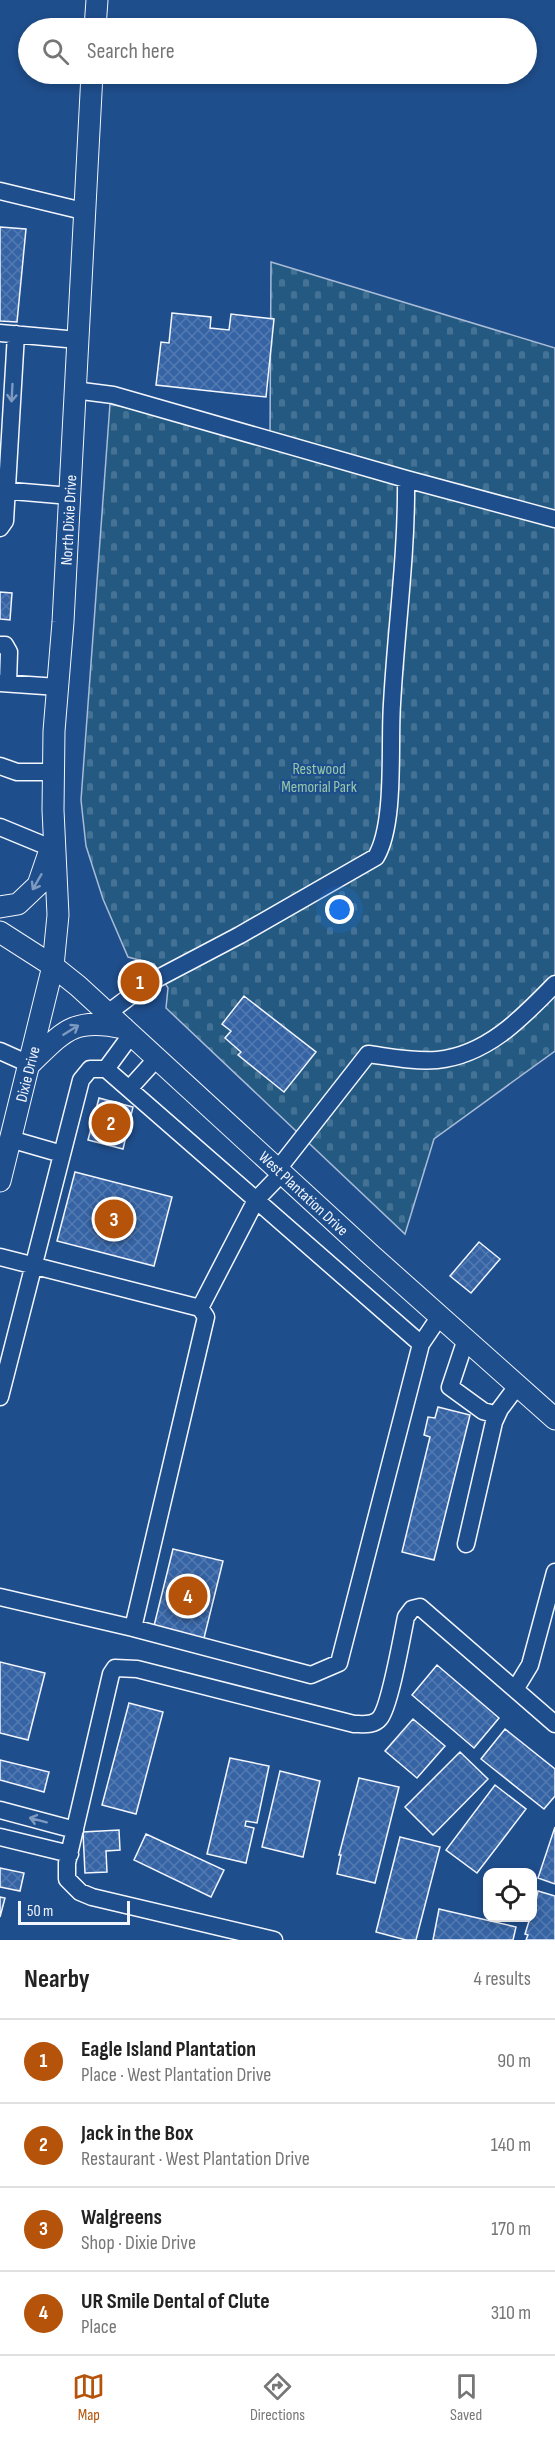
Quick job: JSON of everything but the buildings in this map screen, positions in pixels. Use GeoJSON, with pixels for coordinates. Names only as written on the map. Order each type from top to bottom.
{"type":"FeatureCollection","features":[{"type":"Feature","properties":{"kind":"main road"},"geometry":{"type":"LineString","coordinates":[[96,18],[97,0]]}},
{"type":"Feature","properties":{"kind":"main road","name":"North Dixie Drive"},"geometry":{"type":"LineString","coordinates":[[53,966],[58,915],[58,879],[52,843],[54,772],[91,84]]}},
{"type":"Feature","properties":{"kind":"main road"},"geometry":{"type":"LineString","coordinates":[[0,907],[18,904],[38,885],[52,843]]}},
{"type":"Feature","properties":{"kind":"main road","name":"West Plantation Drive"},"geometry":{"type":"LineString","coordinates":[[0,932],[53,966],[108,1013],[555,1419]]}},
{"type":"Feature","properties":{"kind":"main road","name":"Dixie Drive"},"geometry":{"type":"LineString","coordinates":[[0,1182],[6,1144],[29,1064],[53,966]]}},
{"type":"Feature","properties":{"kind":"main road"},"geometry":{"type":"LineString","coordinates":[[29,1064],[54,1041],[81,1024],[102,1023],[128,1032]]}},
{"type":"Feature","properties":{"kind":"street"},"geometry":{"type":"LineString","coordinates":[[0,191],[83,211]]}},
{"type":"Feature","properties":{"kind":"street"},"geometry":{"type":"LineString","coordinates":[[0,528],[5,521],[3,490],[8,334],[78,340]]}},
{"type":"Feature","properties":{"kind":"street"},"geometry":{"type":"LineString","coordinates":[[74,390],[113,395],[555,519]]}},
{"type":"Feature","properties":{"kind":"street"},"geometry":{"type":"LineString","coordinates":[[108,1013],[145,985],[240,936],[376,857],[384,844],[388,816],[392,706],[406,524],[406,479]]}},
{"type":"Feature","properties":{"kind":"street"},"geometry":{"type":"LineString","coordinates":[[3,490],[70,496]]}},
{"type":"Feature","properties":{"kind":"street"},"geometry":{"type":"LineString","coordinates":[[0,645],[5,645],[9,652],[4,683],[58,687]]}},
{"type":"Feature","properties":{"kind":"street"},"geometry":{"type":"LineString","coordinates":[[0,766],[17,772],[54,772]]}},
{"type":"Feature","properties":{"kind":"street"},"geometry":{"type":"LineString","coordinates":[[0,827],[52,843]]}},
{"type":"Feature","properties":{"kind":"street"},"geometry":{"type":"LineString","coordinates":[[200,1308],[255,1200],[280,1171],[368,1054],[437,1060],[472,1050],[500,1036],[555,984]]}},
{"type":"Feature","properties":{"kind":"street"},"geometry":{"type":"LineString","coordinates":[[106,1069],[128,1032]]}},
{"type":"Feature","properties":{"kind":"street"},"geometry":{"type":"LineString","coordinates":[[0,1051],[29,1064]]}},
{"type":"Feature","properties":{"kind":"street"},"geometry":{"type":"LineString","coordinates":[[129,1089],[157,1058]]}},
{"type":"Feature","properties":{"kind":"street"},"geometry":{"type":"LineString","coordinates":[[0,1397],[81,1080],[90,1069],[106,1069],[421,1344]]}},
{"type":"Feature","properties":{"kind":"street"},"geometry":{"type":"LineString","coordinates":[[6,1144],[62,1154]]}},
{"type":"Feature","properties":{"kind":"street"},"geometry":{"type":"LineString","coordinates":[[0,1257],[200,1308],[206,1317],[133,1628]]}},
{"type":"Feature","properties":{"kind":"street"},"geometry":{"type":"LineString","coordinates":[[0,1597],[133,1628],[311,1675],[339,1663],[421,1344],[440,1316]]}},
{"type":"Feature","properties":{"kind":"street"},"geometry":{"type":"LineString","coordinates":[[466,1339],[450,1387],[483,1411],[497,1415]]}},
{"type":"Feature","properties":{"kind":"street"},"geometry":{"type":"LineString","coordinates":[[466,1544],[497,1415],[518,1385]]}},
{"type":"Feature","properties":{"kind":"street"},"geometry":{"type":"LineString","coordinates":[[516,1688],[530,1665],[555,1572]]}},
{"type":"Feature","properties":{"kind":"street"},"geometry":{"type":"LineString","coordinates":[[274,1940],[92,1897],[80,1892],[67,1879],[67,1863],[111,1674],[115,1668],[137,1669],[354,1724],[373,1723],[381,1717],[392,1682],[406,1617],[412,1609],[420,1607],[555,1724]]}},
{"type":"Feature","properties":{"kind":"street"},"geometry":{"type":"LineString","coordinates":[[70,1854],[3,1838],[5,1812],[75,1830]]}},
{"type":"Feature","properties":{"kind":"green space","name":"Restwood Memorial Park"},"geometry":{"type":"Polygon","coordinates":[[[271,262],[555,348],[555,1051],[434,1139],[405,1234],[166,1008],[168,988],[154,964],[128,957],[103,899],[86,846],[81,800],[110,404],[270,438],[271,262]]]}},
{"type":"Feature","properties":{"kind":"place","name":"Eagle Island Plantation"},"geometry":{"type":"Point","coordinates":[140,982]}},
{"type":"Feature","properties":{"kind":"place","name":"Jack in the Box"},"geometry":{"type":"Point","coordinates":[111,1123]}},
{"type":"Feature","properties":{"kind":"place","name":"Walgreens"},"geometry":{"type":"Point","coordinates":[114,1219]}},
{"type":"Feature","properties":{"kind":"place","name":"UR Smile Dental of Clute"},"geometry":{"type":"Point","coordinates":[188,1596]}}]}
